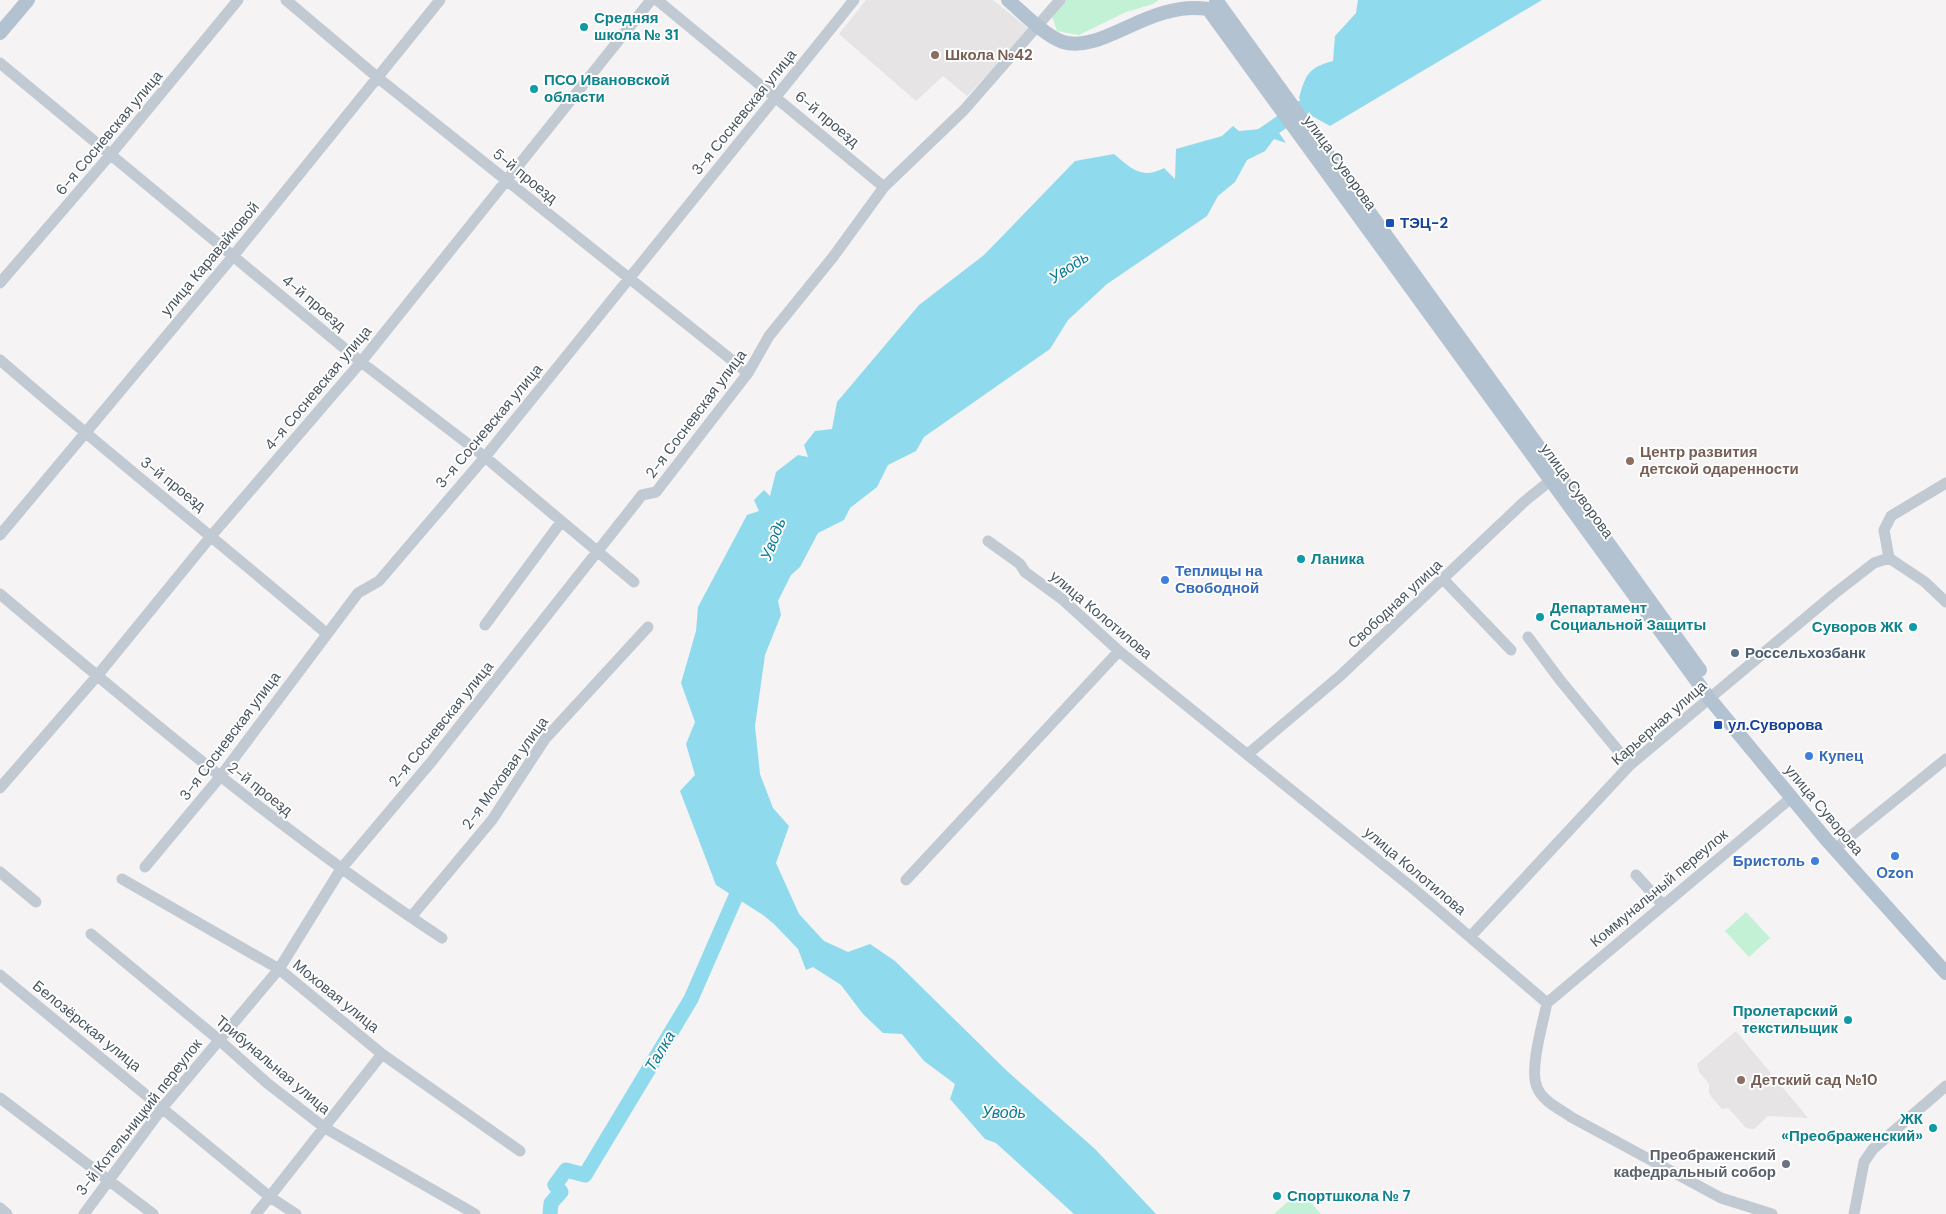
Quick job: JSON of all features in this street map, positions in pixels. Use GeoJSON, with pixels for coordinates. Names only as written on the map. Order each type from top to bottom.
{"type":"FeatureCollection","features":[{"type":"Feature","properties":{"kind":"main road"},"geometry":{"type":"LineString","coordinates":[[0,33],[28,0]]}},
{"type":"Feature","properties":{"kind":"main road"},"geometry":{"type":"LineString","coordinates":[[1008,0],[1038,26],[1061,42],[1080,45],[1138,18],[1167,7],[1183,4],[1212,3]]}},
{"type":"Feature","properties":{"kind":"main road","name":"улица Суворова"},"geometry":{"type":"LineString","coordinates":[[1212,3],[1713,696],[1791,798],[1946,973]]}},
{"type":"Feature","properties":{"kind":"main road","name":"улица Суворова"},"geometry":{"type":"LineString","coordinates":[[1713,696],[1946,960]]}},
{"type":"Feature","properties":{"kind":"street","name":"6-я Сосневская улица"},"geometry":{"type":"LineString","coordinates":[[0,283],[111,154],[238,0]]}},
{"type":"Feature","properties":{"kind":"street","name":"5-й проезд"},"geometry":{"type":"LineString","coordinates":[[286,0],[377,77],[748,373]]}},
{"type":"Feature","properties":{"kind":"street","name":"улица Каравайковой"},"geometry":{"type":"LineString","coordinates":[[0,535],[234,255],[440,0]]}},
{"type":"Feature","properties":{"kind":"street","name":"4-я Сосневская улица"},"geometry":{"type":"LineString","coordinates":[[0,788],[98,676],[212,535],[361,362],[651,0]]}},
{"type":"Feature","properties":{"kind":"street","name":"6-й проезд"},"geometry":{"type":"LineString","coordinates":[[657,0],[776,96],[884,187]]}},
{"type":"Feature","properties":{"kind":"street","name":"3-я Сосневская улица"},"geometry":{"type":"LineString","coordinates":[[145,867],[220,777],[326,633],[358,593],[379,581],[485,457],[854,0]]}},
{"type":"Feature","properties":{"kind":"street","name":"2-я Сосневская улица"},"geometry":{"type":"LineString","coordinates":[[341,869],[432,761],[642,495],[656,492],[748,373],[769,336],[833,257],[884,187],[964,110],[1060,0]]}},
{"type":"Feature","properties":{"kind":"street","name":"4-й проезд"},"geometry":{"type":"LineString","coordinates":[[0,63],[361,362],[485,457],[634,582]]}},
{"type":"Feature","properties":{"kind":"street","name":"3-й проезд"},"geometry":{"type":"LineString","coordinates":[[0,360],[84,433],[212,535],[326,633]]}},
{"type":"Feature","properties":{"kind":"street","name":"Свободная улица"},"geometry":{"type":"LineString","coordinates":[[1248,754],[1340,676],[1525,501],[1555,477]]}},
{"type":"Feature","properties":{"kind":"street"},"geometry":{"type":"LineString","coordinates":[[1946,483],[1890,516],[1884,530],[1890,558],[1925,582],[1946,602]]}},
{"type":"Feature","properties":{"kind":"street"},"geometry":{"type":"LineString","coordinates":[[486,625],[561,522]]}},
{"type":"Feature","properties":{"kind":"street","name":"улица Колотилова"},"geometry":{"type":"LineString","coordinates":[[988,541],[1020,564],[1025,572],[1062,599],[1119,651],[1248,754],[1547,1003]]}},
{"type":"Feature","properties":{"kind":"street","name":"Карьерная улица"},"geometry":{"type":"LineString","coordinates":[[1470,937],[1630,765],[1874,563],[1890,558]]}},
{"type":"Feature","properties":{"kind":"street"},"geometry":{"type":"LineString","coordinates":[[1443,579],[1511,650]]}},
{"type":"Feature","properties":{"kind":"street","name":"2-й проезд"},"geometry":{"type":"LineString","coordinates":[[0,594],[220,777],[341,869],[442,938]]}},
{"type":"Feature","properties":{"kind":"street","name":"2-я Моховая улица"},"geometry":{"type":"LineString","coordinates":[[411,917],[492,820],[545,739],[648,627]]}},
{"type":"Feature","properties":{"kind":"street"},"geometry":{"type":"LineString","coordinates":[[1528,637],[1560,680],[1630,765]]}},
{"type":"Feature","properties":{"kind":"street"},"geometry":{"type":"LineString","coordinates":[[906,880],[1119,651]]}},
{"type":"Feature","properties":{"kind":"street"},"geometry":{"type":"LineString","coordinates":[[1842,843],[1946,759]]}},
{"type":"Feature","properties":{"kind":"street","name":"Коммунальный переулок"},"geometry":{"type":"LineString","coordinates":[[1547,1003],[1662,904],[1791,798]]}},
{"type":"Feature","properties":{"kind":"street","name":"3-й Котельницкий переулок"},"geometry":{"type":"LineString","coordinates":[[84,1214],[107,1180],[163,1107],[218,1039],[279,969],[341,869]]}},
{"type":"Feature","properties":{"kind":"street"},"geometry":{"type":"LineString","coordinates":[[0,872],[36,902]]}},
{"type":"Feature","properties":{"kind":"street"},"geometry":{"type":"LineString","coordinates":[[1636,876],[1662,904]]}},
{"type":"Feature","properties":{"kind":"street","name":"Моховая улица"},"geometry":{"type":"LineString","coordinates":[[122,879],[279,969],[382,1054],[520,1151]]}},
{"type":"Feature","properties":{"kind":"street","name":"Трибунальная улица"},"geometry":{"type":"LineString","coordinates":[[91,934],[218,1039],[267,1083],[325,1128],[475,1214]]}},
{"type":"Feature","properties":{"kind":"street","name":"Белозёрская улица"},"geometry":{"type":"LineString","coordinates":[[0,975],[163,1107],[270,1197],[296,1214]]}},
{"type":"Feature","properties":{"kind":"street"},"geometry":{"type":"LineString","coordinates":[[1547,1003],[1534,1069],[1536,1087],[1549,1102],[1571,1117],[1721,1198],[1772,1214]]}},
{"type":"Feature","properties":{"kind":"street"},"geometry":{"type":"LineString","coordinates":[[256,1214],[382,1054]]}},
{"type":"Feature","properties":{"kind":"street"},"geometry":{"type":"LineString","coordinates":[[1854,1214],[1864,1162],[1873,1149],[1946,1086]]}},
{"type":"Feature","properties":{"kind":"street"},"geometry":{"type":"LineString","coordinates":[[0,1098],[153,1214]]}},
{"type":"Feature","properties":{"kind":"street"},"geometry":{"type":"LineString","coordinates":[[0,1208],[7,1214]]}},
{"type":"Feature","properties":{"kind":"shaded area","name":"Школа №42"},"geometry":{"type":"Polygon","coordinates":[[[866,0],[993,0],[1030,30],[967,96],[943,76],[916,101],[839,34],[866,0]]]}},
{"type":"Feature","properties":{"kind":"shaded area","name":"Детский сад №10"},"geometry":{"type":"Polygon","coordinates":[[[1736,1031],[1808,1118],[1768,1116],[1754,1129],[1746,1128],[1728,1108],[1722,1109],[1709,1094],[1709,1084],[1699,1072],[1697,1064],[1736,1031]]]}},
{"type":"Feature","properties":{"kind":"green space"},"geometry":{"type":"Polygon","coordinates":[[[1064,0],[1159,0],[1153,4],[1126,12],[1079,35],[1057,31],[1052,16],[1064,0]]]}},
{"type":"Feature","properties":{"kind":"green space"},"geometry":{"type":"Polygon","coordinates":[[[1746,912],[1770,938],[1749,957],[1725,931],[1746,912]]]}},
{"type":"Feature","properties":{"kind":"green space"},"geometry":{"type":"Polygon","coordinates":[[[1300,1191],[1321,1214],[1274,1214],[1300,1191]]]}},
{"type":"Feature","properties":{"kind":"water"},"geometry":{"type":"Polygon","coordinates":[[[1358,0],[1542,0],[1330,126],[1312,116],[1299,98],[1309,73],[1318,66],[1333,61],[1335,36],[1356,13],[1358,0]]]}},
{"type":"Feature","properties":{"kind":"water"},"geometry":{"type":"Polygon","coordinates":[[[1271,121],[1286,143],[1274,139],[1265,151],[1247,160],[1235,182],[1218,196],[1207,216],[1107,284],[1068,320],[1050,349],[924,437],[916,451],[888,465],[877,487],[850,508],[844,520],[818,533],[800,567],[791,575],[778,601],[781,615],[765,655],[755,726],[760,774],[773,808],[789,826],[776,863],[799,914],[824,941],[848,952],[870,944],[895,961],[1007,1071],[1095,1149],[1156,1214],[1074,1214],[996,1143],[985,1139],[950,1099],[955,1084],[924,1061],[902,1034],[883,1033],[863,1014],[841,985],[813,967],[806,970],[798,949],[774,924],[716,885],[680,791],[695,775],[686,744],[695,722],[681,683],[696,631],[698,607],[747,515],[759,511],[754,500],[764,490],[770,496],[776,472],[798,455],[808,457],[804,445],[815,431],[832,429],[837,402],[919,305],[984,255],[1075,161],[1114,154],[1137,171],[1149,173],[1164,168],[1175,179],[1176,149],[1222,136],[1233,126],[1239,131],[1261,129],[1271,121]]]}},
{"type":"Feature","properties":{"kind":"waterway","name":"Уводь"},"geometry":{"type":"LineString","coordinates":[[1260,137],[1321,95]]}},
{"type":"Feature","properties":{"kind":"waterway","name":"Талка"},"geometry":{"type":"LineString","coordinates":[[550,1214],[551,1203],[561,1192],[555,1185],[566,1170],[585,1175],[691,999],[743,880]]}},
{"type":"Feature","properties":{"kind":"place","name":"Средняя школа № 31"},"geometry":{"type":"Point","coordinates":[584,27]}},
{"type":"Feature","properties":{"kind":"place","name":"Школа №42"},"geometry":{"type":"Point","coordinates":[935,55]}},
{"type":"Feature","properties":{"kind":"place","name":"ПСО Ивановской области"},"geometry":{"type":"Point","coordinates":[534,89]}},
{"type":"Feature","properties":{"kind":"place","name":"ТЭЦ-2"},"geometry":{"type":"Point","coordinates":[1390,223]}},
{"type":"Feature","properties":{"kind":"place","name":"Центр развития детской одаренности"},"geometry":{"type":"Point","coordinates":[1630,461]}},
{"type":"Feature","properties":{"kind":"place","name":"Ланика"},"geometry":{"type":"Point","coordinates":[1301,559]}},
{"type":"Feature","properties":{"kind":"place","name":"Теплицы на Свободной"},"geometry":{"type":"Point","coordinates":[1165,580]}},
{"type":"Feature","properties":{"kind":"place","name":"Департамент Социальной Защиты"},"geometry":{"type":"Point","coordinates":[1540,617]}},
{"type":"Feature","properties":{"kind":"place","name":"Суворов ЖК"},"geometry":{"type":"Point","coordinates":[1913,627]}},
{"type":"Feature","properties":{"kind":"place","name":"Россельхозбанк"},"geometry":{"type":"Point","coordinates":[1735,653]}},
{"type":"Feature","properties":{"kind":"place","name":"ул.Суворова"},"geometry":{"type":"Point","coordinates":[1718,725]}},
{"type":"Feature","properties":{"kind":"place","name":"Купец"},"geometry":{"type":"Point","coordinates":[1809,756]}},
{"type":"Feature","properties":{"kind":"place","name":"Ozon"},"geometry":{"type":"Point","coordinates":[1895,856]}},
{"type":"Feature","properties":{"kind":"place","name":"Бристоль"},"geometry":{"type":"Point","coordinates":[1815,861]}},
{"type":"Feature","properties":{"kind":"place","name":"Пролетарский текстильщик"},"geometry":{"type":"Point","coordinates":[1848,1020]}},
{"type":"Feature","properties":{"kind":"place","name":"Детский сад №10"},"geometry":{"type":"Point","coordinates":[1741,1080]}},
{"type":"Feature","properties":{"kind":"place","name":"ЖК «Преображенский»"},"geometry":{"type":"Point","coordinates":[1933,1128]}},
{"type":"Feature","properties":{"kind":"place","name":"Преображенский кафедральный собор"},"geometry":{"type":"Point","coordinates":[1786,1164]}},
{"type":"Feature","properties":{"kind":"place","name":"Спортшкола № 7"},"geometry":{"type":"Point","coordinates":[1277,1196]}}]}
